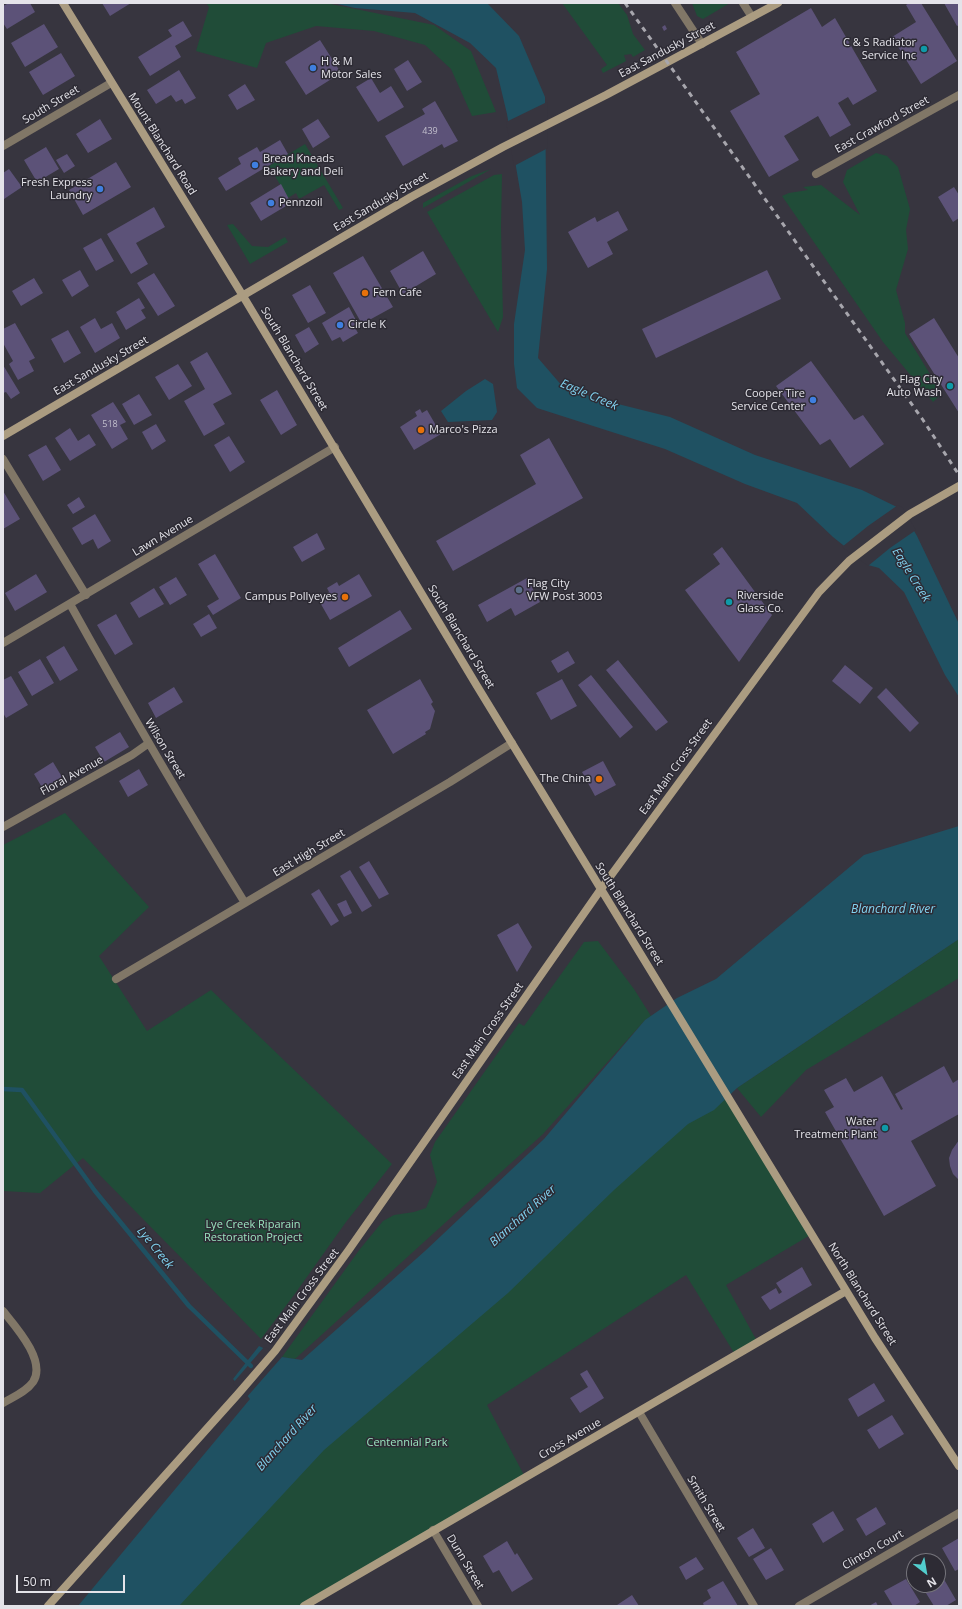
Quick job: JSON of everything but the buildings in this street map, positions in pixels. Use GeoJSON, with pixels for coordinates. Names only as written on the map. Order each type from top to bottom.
{"type":"FeatureCollection","features":[{"type":"Feature","properties":{"kind":"main road","name":"Mount Blanchard Road"},"geometry":{"type":"LineString","coordinates":[[63,3],[243,296]]}},
{"type":"Feature","properties":{"kind":"main road","name":"East Sandusky Street"},"geometry":{"type":"LineString","coordinates":[[3,436],[411,197],[503,147],[606,96],[778,3]]}},
{"type":"Feature","properties":{"kind":"main road","name":"South Blanchard Street"},"geometry":{"type":"LineString","coordinates":[[243,296],[512,743],[749,1131]]}},
{"type":"Feature","properties":{"kind":"main road","name":"East Main Cross Street"},"geometry":{"type":"LineString","coordinates":[[48,1606],[275,1351],[353,1246],[601,889],[819,592],[849,561],[910,514],[959,486]]}},
{"type":"Feature","properties":{"kind":"main road","name":"North Blanchard Street"},"geometry":{"type":"LineString","coordinates":[[749,1131],[846,1291],[959,1466]]}},
{"type":"Feature","properties":{"kind":"main road","name":"Cross Avenue"},"geometry":{"type":"LineString","coordinates":[[304,1606],[846,1291]]}},
{"type":"Feature","properties":{"kind":"street"},"geometry":{"type":"LineString","coordinates":[[675,3],[702,44]]}},
{"type":"Feature","properties":{"kind":"street"},"geometry":{"type":"LineString","coordinates":[[743,3],[752,17]]}},
{"type":"Feature","properties":{"kind":"street","name":"South Street"},"geometry":{"type":"LineString","coordinates":[[3,146],[112,83]]}},
{"type":"Feature","properties":{"kind":"street","name":"East Crawford Street"},"geometry":{"type":"LineString","coordinates":[[816,174],[959,95]]}},
{"type":"Feature","properties":{"kind":"street","name":"Lawn Avenue"},"geometry":{"type":"LineString","coordinates":[[3,643],[335,447]]}},
{"type":"Feature","properties":{"kind":"street"},"geometry":{"type":"LineString","coordinates":[[3,459],[86,595]]}},
{"type":"Feature","properties":{"kind":"street","name":"Wilson Street"},"geometry":{"type":"LineString","coordinates":[[70,604],[121,697],[245,903]]}},
{"type":"Feature","properties":{"kind":"street","name":"Floral Avenue"},"geometry":{"type":"LineString","coordinates":[[3,827],[132,755],[150,743]]}},
{"type":"Feature","properties":{"kind":"street","name":"East High Street"},"geometry":{"type":"LineString","coordinates":[[116,979],[512,743]]}},
{"type":"Feature","properties":{"kind":"street"},"geometry":{"type":"LineString","coordinates":[[3,1311],[21,1334],[32,1352],[36,1369],[34,1380],[23,1391],[3,1403]]}},
{"type":"Feature","properties":{"kind":"street","name":"Smith Street"},"geometry":{"type":"LineString","coordinates":[[639,1412],[754,1606]]}},
{"type":"Feature","properties":{"kind":"street","name":"Clinton Court"},"geometry":{"type":"LineString","coordinates":[[799,1606],[959,1513]]}},
{"type":"Feature","properties":{"kind":"street","name":"Dunn Street"},"geometry":{"type":"LineString","coordinates":[[433,1530],[478,1606]]}},
{"type":"Feature","properties":{"kind":"green space"},"geometry":{"type":"Polygon","coordinates":[[[206,3],[326,3],[434,25],[471,51],[496,112],[472,116],[451,69],[425,45],[374,31],[316,26],[266,43],[257,68],[196,51],[209,7],[206,3]]]}},
{"type":"Feature","properties":{"kind":"green space"},"geometry":{"type":"Polygon","coordinates":[[[562,3],[618,3],[627,15],[633,34],[645,50],[633,57],[631,54],[624,55],[626,61],[603,73],[601,69],[607,65],[562,3]]]}},
{"type":"Feature","properties":{"kind":"green space"},"geometry":{"type":"Polygon","coordinates":[[[692,3],[730,3],[703,19],[697,16],[692,3]]]}},
{"type":"Feature","properties":{"kind":"green space"},"geometry":{"type":"Polygon","coordinates":[[[305,144],[343,208],[339,210],[324,185],[299,199],[296,193],[288,198],[269,166],[305,144]]]}},
{"type":"Feature","properties":{"kind":"green space"},"geometry":{"type":"Polygon","coordinates":[[[876,153],[887,156],[898,167],[910,209],[906,230],[908,249],[896,290],[905,323],[905,333],[942,394],[933,402],[883,342],[782,196],[789,193],[808,190],[803,187],[821,185],[860,215],[843,182],[847,170],[876,153]]]}},
{"type":"Feature","properties":{"kind":"green space"},"geometry":{"type":"Polygon","coordinates":[[[491,169],[423,208],[423,203],[472,176],[491,169]]]}},
{"type":"Feature","properties":{"kind":"green space"},"geometry":{"type":"Polygon","coordinates":[[[502,174],[501,227],[503,317],[498,332],[427,212],[494,175],[502,174]]]}},
{"type":"Feature","properties":{"kind":"green space"},"geometry":{"type":"Polygon","coordinates":[[[233,224],[252,246],[268,247],[285,237],[288,242],[250,264],[227,225],[233,224]]]}},
{"type":"Feature","properties":{"kind":"green space","name":"Lye Creek Riparain Restoration Project"},"geometry":{"type":"Polygon","coordinates":[[[65,813],[149,907],[99,956],[147,1031],[211,990],[392,1164],[346,1222],[261,1339],[83,1158],[40,1193],[3,1191],[3,845],[65,813]]]}},
{"type":"Feature","properties":{"kind":"green space"},"geometry":{"type":"Polygon","coordinates":[[[959,939],[959,978],[806,1070],[761,1117],[737,1088],[959,939]]]}},
{"type":"Feature","properties":{"kind":"green space"},"geometry":{"type":"Polygon","coordinates":[[[598,941],[634,989],[651,1016],[645,1020],[543,1134],[295,1359],[282,1357],[360,1249],[383,1221],[394,1215],[414,1212],[426,1208],[437,1182],[430,1155],[435,1142],[519,1023],[524,1026],[584,942],[598,941]]]}},
{"type":"Feature","properties":{"kind":"green space","name":"Centennial Park"},"geometry":{"type":"Polygon","coordinates":[[[708,1064],[812,1234],[726,1285],[758,1343],[736,1356],[686,1275],[487,1405],[525,1477],[304,1606],[145,1606],[708,1064]]]}},
{"type":"Feature","properties":{"kind":"water","name":"Eagle Creek"},"geometry":{"type":"Polygon","coordinates":[[[333,3],[487,3],[519,36],[545,97],[547,269],[538,358],[563,387],[598,399],[670,417],[755,455],[862,490],[901,509],[917,536],[959,624],[959,697],[945,675],[904,592],[879,568],[868,565],[833,537],[797,503],[745,484],[665,449],[537,408],[517,388],[514,364],[514,324],[525,250],[522,202],[507,114],[496,68],[470,43],[415,13],[355,8],[333,3]]]}},
{"type":"Feature","properties":{"kind":"water"},"geometry":{"type":"Polygon","coordinates":[[[485,379],[493,384],[497,412],[492,420],[448,422],[441,411],[466,391],[485,379]]]}},
{"type":"Feature","properties":{"kind":"water","name":"Blanchard River"},"geometry":{"type":"Polygon","coordinates":[[[959,826],[959,939],[737,1088],[714,1110],[688,1124],[614,1190],[508,1293],[324,1450],[179,1606],[78,1606],[250,1399],[233,1379],[259,1346],[282,1357],[302,1360],[425,1251],[544,1139],[645,1020],[677,998],[716,979],[864,855],[959,826]]]}},
{"type":"Feature","properties":{"kind":"pier"},"geometry":{"type":"Polygon","coordinates":[[[547,102],[548,148],[514,166],[506,122],[547,102]]]}},
{"type":"Feature","properties":{"kind":"pier"},"geometry":{"type":"Polygon","coordinates":[[[898,505],[903,508],[916,530],[868,566],[842,547],[868,526],[898,505]]]}},
{"type":"Feature","properties":{"kind":"pier"},"geometry":{"type":"Polygon","coordinates":[[[264,1347],[282,1357],[246,1398],[233,1383],[264,1347]]]}},
{"type":"Feature","properties":{"kind":"waterway","name":"Lye Creek"},"geometry":{"type":"LineString","coordinates":[[3,1089],[22,1090],[95,1191],[189,1306],[251,1366]]}},
{"type":"Feature","properties":{"kind":"railway"},"geometry":{"type":"LineString","coordinates":[[625,3],[923,420],[959,475]]}},
{"type":"Feature","properties":{"kind":"place","name":"C & S Radiator Service Inc"},"geometry":{"type":"Point","coordinates":[924,49]}},
{"type":"Feature","properties":{"kind":"place","name":"H & M Motor Sales"},"geometry":{"type":"Point","coordinates":[313,68]}},
{"type":"Feature","properties":{"kind":"place","name":"Bread Kneads Bakery and Deli"},"geometry":{"type":"Point","coordinates":[255,165]}},
{"type":"Feature","properties":{"kind":"place","name":"Fresh Express Laundry"},"geometry":{"type":"Point","coordinates":[100,189]}},
{"type":"Feature","properties":{"kind":"place","name":"Pennzoil"},"geometry":{"type":"Point","coordinates":[271,203]}},
{"type":"Feature","properties":{"kind":"place","name":"Fern Cafe"},"geometry":{"type":"Point","coordinates":[365,293]}},
{"type":"Feature","properties":{"kind":"place","name":"Circle K"},"geometry":{"type":"Point","coordinates":[340,325]}},
{"type":"Feature","properties":{"kind":"place","name":"Flag City Auto Wash"},"geometry":{"type":"Point","coordinates":[950,386]}},
{"type":"Feature","properties":{"kind":"place","name":"Cooper Tire Service Center"},"geometry":{"type":"Point","coordinates":[813,400]}},
{"type":"Feature","properties":{"kind":"place","name":"Marco's Pizza"},"geometry":{"type":"Point","coordinates":[421,430]}},
{"type":"Feature","properties":{"kind":"place","name":"Flag City VFW Post 3003"},"geometry":{"type":"Point","coordinates":[519,590]}},
{"type":"Feature","properties":{"kind":"place","name":"Campus Pollyeyes"},"geometry":{"type":"Point","coordinates":[345,597]}},
{"type":"Feature","properties":{"kind":"place","name":"Riverside Glass Co."},"geometry":{"type":"Point","coordinates":[729,602]}},
{"type":"Feature","properties":{"kind":"place","name":"The China"},"geometry":{"type":"Point","coordinates":[599,779]}},
{"type":"Feature","properties":{"kind":"place","name":"Water Treatment Plant"},"geometry":{"type":"Point","coordinates":[885,1128]}}]}
